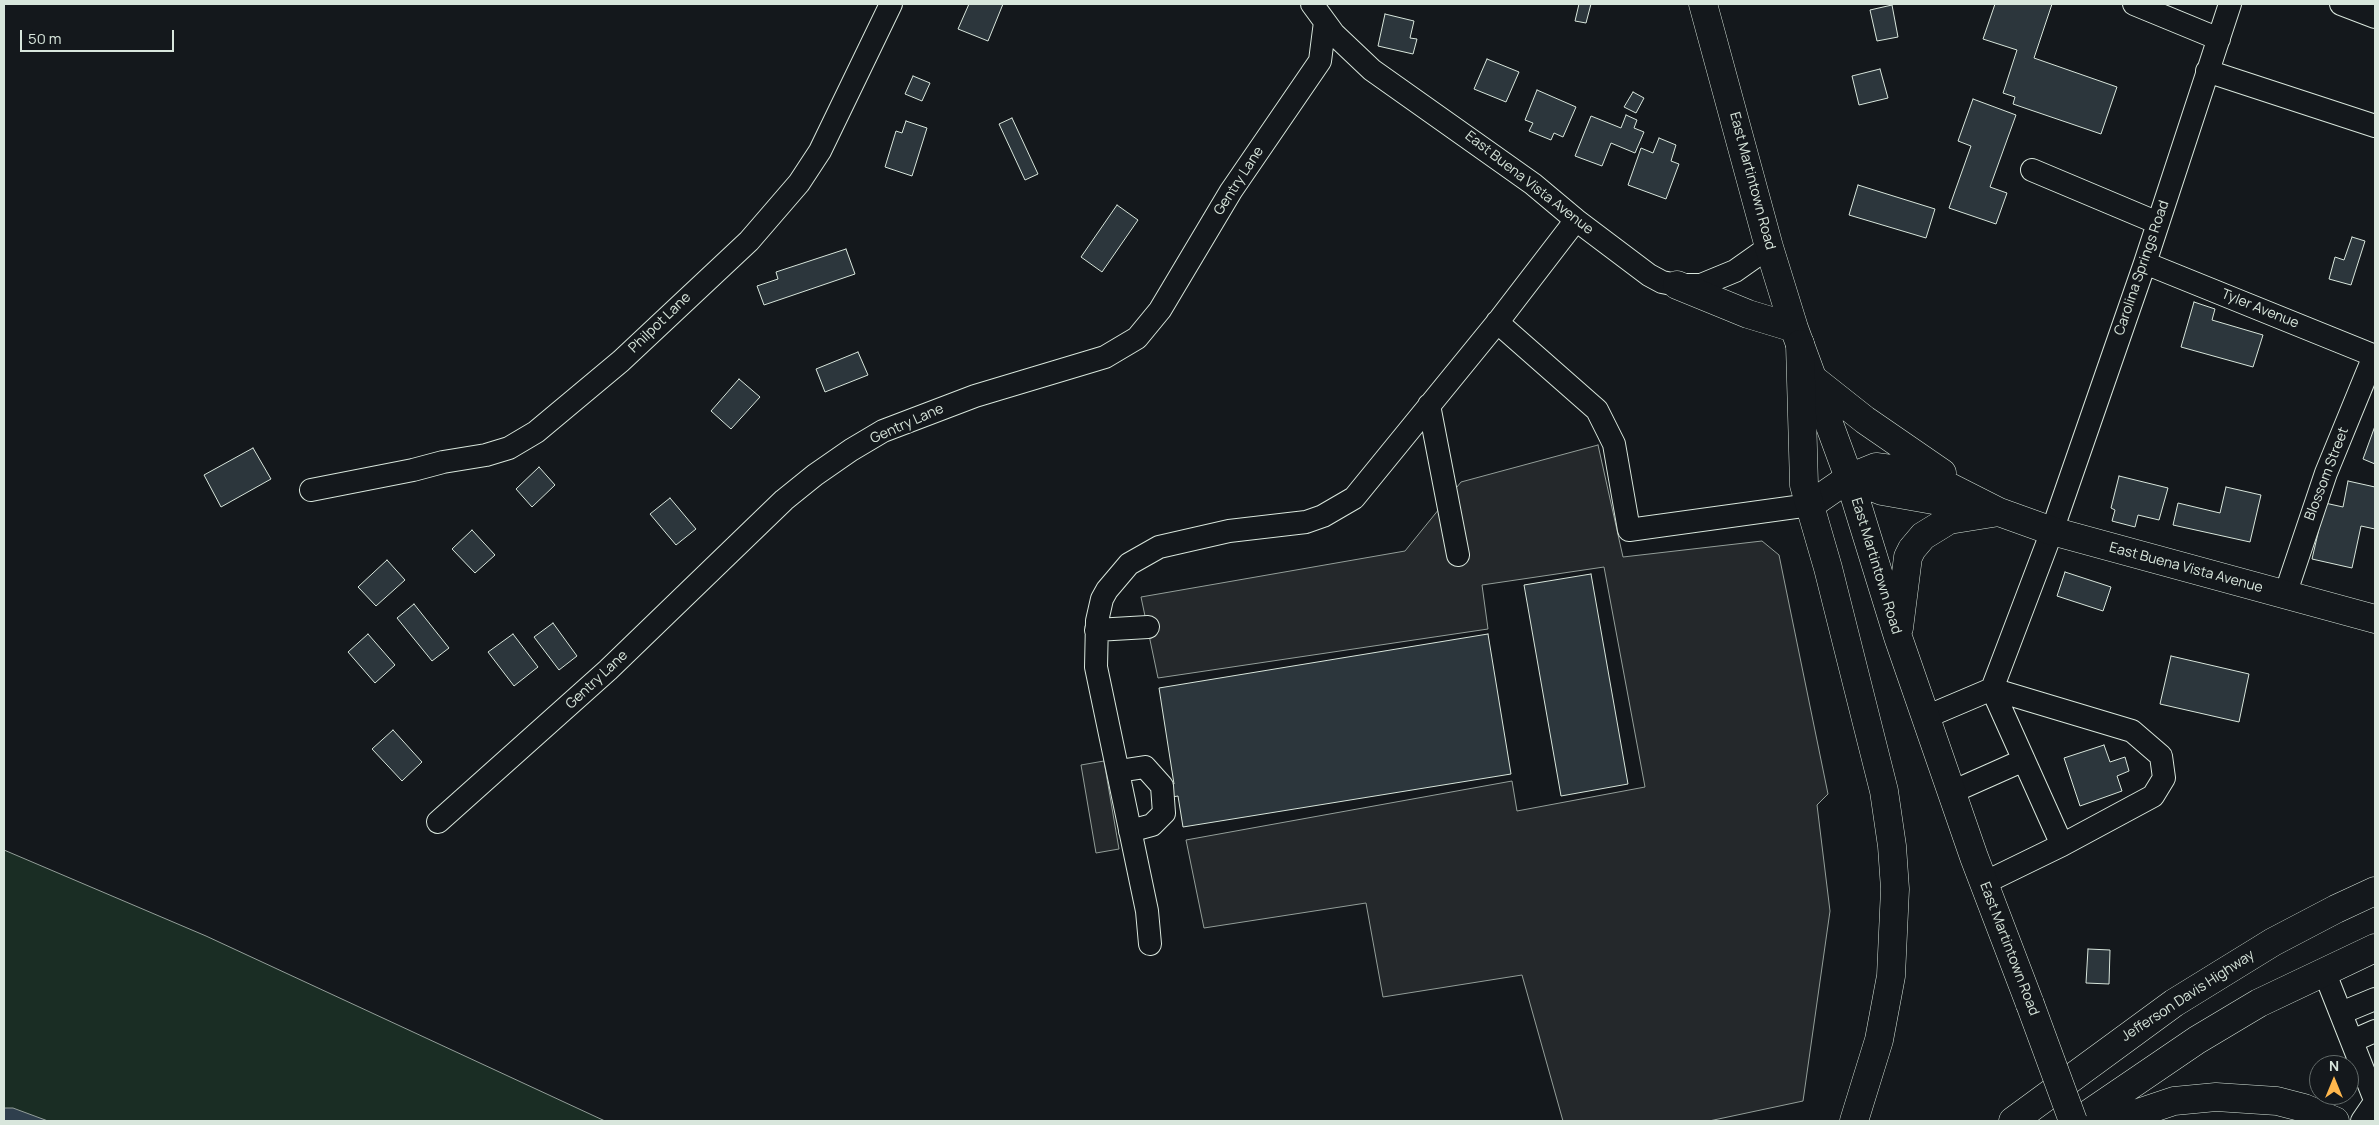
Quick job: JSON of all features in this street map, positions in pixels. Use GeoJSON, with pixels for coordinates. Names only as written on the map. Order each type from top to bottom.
{"type":"FeatureCollection","features":[{"type":"Feature","properties":{"kind":"main road","name":"East Martintown Road"},"geometry":{"type":"LineString","coordinates":[[1703,4],[1769,247],[1797,336],[1849,478],[1898,637],[1952,792],[2073,1121]]}},
{"type":"Feature","properties":{"kind":"main road"},"geometry":{"type":"LineString","coordinates":[[1677,285],[1797,336],[1804,485],[1884,791],[1893,863],[1894,932],[1891,976],[1879,1040],[1854,1121]]}},
{"type":"Feature","properties":{"kind":"main road"},"geometry":{"type":"LineString","coordinates":[[1812,378],[1866,420],[1999,512]]}},
{"type":"Feature","properties":{"kind":"main road","name":"East Buena Vista Avenue"},"geometry":{"type":"LineString","coordinates":[[1810,505],[1849,478],[1876,467],[1922,473],[1999,512],[2052,531],[2375,619]]}},
{"type":"Feature","properties":{"kind":"main road"},"geometry":{"type":"LineString","coordinates":[[1898,637],[1908,557],[1912,549],[1923,536],[1949,520],[1999,512]]}},
{"type":"Feature","properties":{"kind":"main road","name":"Jefferson Davis Highway"},"geometry":{"type":"LineString","coordinates":[[2013,1121],[2174,1002],[2273,942],[2375,891]]}},
{"type":"Feature","properties":{"kind":"main road"},"geometry":{"type":"LineString","coordinates":[[2078,1121],[2197,1040],[2259,1003],[2375,948]]}},
{"type":"Feature","properties":{"kind":"main road"},"geometry":{"type":"LineString","coordinates":[[2114,1121],[2174,1101],[2216,1097],[2277,1101],[2304,1108],[2335,1121]]}},
{"type":"Feature","properties":{"kind":"street","name":"Philpot Lane"},"geometry":{"type":"LineString","coordinates":[[311,490],[357,479],[486,455],[509,448],[536,432],[614,367],[749,241],[799,182],[820,152],[891,4]]}},
{"type":"Feature","properties":{"kind":"street","name":"East Buena Vista Avenue"},"geometry":{"type":"LineString","coordinates":[[1312,4],[1352,53],[1372,70],[1533,184],[1649,276],[1662,282],[1677,285],[1701,285],[1735,271],[1769,247]]}},
{"type":"Feature","properties":{"kind":"street"},"geometry":{"type":"LineString","coordinates":[[2134,4],[2219,39]]}},
{"type":"Feature","properties":{"kind":"street","name":"Carolina Springs Road"},"geometry":{"type":"LineString","coordinates":[[1992,689],[2052,531],[2145,263],[2230,4]]}},
{"type":"Feature","properties":{"kind":"street"},"geometry":{"type":"LineString","coordinates":[[2341,4],[2375,17]]}},
{"type":"Feature","properties":{"kind":"street","name":"Gentry Lane"},"geometry":{"type":"LineString","coordinates":[[438,822],[608,670],[784,500],[850,450],[884,431],[928,412],[1105,357],[1136,338],[1160,310],[1231,191],[1320,61],[1325,22]]}},
{"type":"Feature","properties":{"kind":"street"},"geometry":{"type":"LineString","coordinates":[[2207,72],[2375,126]]}},
{"type":"Feature","properties":{"kind":"street"},"geometry":{"type":"LineString","coordinates":[[2032,170],[2158,222]]}},
{"type":"Feature","properties":{"kind":"street"},"geometry":{"type":"LineString","coordinates":[[1150,944],[1147,911],[1096,667],[1096,630],[1102,599],[1106,590],[1129,564],[1144,554],[1176,542],[1229,531],[1306,522],[1339,508],[1366,484],[1497,322],[1576,220]]}},
{"type":"Feature","properties":{"kind":"street","name":"Tyler Avenue"},"geometry":{"type":"LineString","coordinates":[[2145,263],[2375,356]]}},
{"type":"Feature","properties":{"kind":"street"},"geometry":{"type":"LineString","coordinates":[[1497,322],[1598,410],[1614,444],[1629,530],[1810,505]]}},
{"type":"Feature","properties":{"kind":"street","name":"Blossom Street"},"geometry":{"type":"LineString","coordinates":[[2285,595],[2326,473],[2375,356]]}},
{"type":"Feature","properties":{"kind":"street"},"geometry":{"type":"LineString","coordinates":[[1429,405],[1458,555]]}},
{"type":"Feature","properties":{"kind":"street"},"geometry":{"type":"LineString","coordinates":[[1096,630],[1148,627]]}},
{"type":"Feature","properties":{"kind":"street"},"geometry":{"type":"LineString","coordinates":[[1992,689],[2062,845]]}},
{"type":"Feature","properties":{"kind":"street"},"geometry":{"type":"LineString","coordinates":[[1926,717],[1992,689],[2132,730],[2161,756],[2164,778],[2153,796],[2062,845],[1984,883]]}},
{"type":"Feature","properties":{"kind":"street"},"geometry":{"type":"LineString","coordinates":[[1952,792],[2024,760]]}},
{"type":"Feature","properties":{"kind":"street"},"geometry":{"type":"LineString","coordinates":[[1118,771],[1146,767],[1162,786],[1164,813],[1152,824],[1130,831]]}},
{"type":"Feature","properties":{"kind":"street"},"geometry":{"type":"LineString","coordinates":[[2324,971],[2375,1101],[2362,1121]]}},
{"type":"Feature","properties":{"kind":"street"},"geometry":{"type":"LineString","coordinates":[[2341,1013],[2375,999]]}},
{"type":"Feature","properties":{"kind":"street"},"geometry":{"type":"LineString","coordinates":[[2352,1041],[2375,1032]]}},
{"type":"Feature","properties":{"kind":"green space"},"geometry":{"type":"Polygon","coordinates":[[[4,850],[206,936],[605,1121],[4,1121],[4,850]]]}},
{"type":"Feature","properties":{"kind":"shaded area"},"geometry":{"type":"Polygon","coordinates":[[[1598,445],[1623,557],[1762,541],[1779,555],[1828,794],[1817,805],[1830,911],[1803,1101],[1709,1121],[1563,1121],[1522,975],[1383,997],[1366,903],[1204,928],[1186,840],[1512,781],[1517,811],[1645,787],[1604,567],[1482,585],[1488,629],[1158,678],[1141,597],[1405,551],[1461,482],[1598,445]]]}},
{"type":"Feature","properties":{"kind":"shaded area"},"geometry":{"type":"Polygon","coordinates":[[[1104,761],[1119,849],[1096,853],[1081,765],[1104,761]]]}},
{"type":"Feature","properties":{"kind":"water"},"geometry":{"type":"Polygon","coordinates":[[[4,1108],[13,1108],[48,1121],[4,1121],[4,1108]]]}},
{"type":"Feature","properties":{"kind":"building"},"geometry":{"type":"Polygon","coordinates":[[[969,4],[1003,4],[988,41],[958,29],[969,4]]]}},
{"type":"Feature","properties":{"kind":"building"},"geometry":{"type":"Polygon","coordinates":[[[1579,4],[1591,4],[1586,23],[1575,21],[1579,4]]]}},
{"type":"Feature","properties":{"kind":"building"},"geometry":{"type":"Polygon","coordinates":[[[1995,4],[2052,4],[2034,58],[2117,87],[2101,134],[2013,104],[2015,97],[2003,93],[2017,50],[1983,39],[1995,4]]]}},
{"type":"Feature","properties":{"kind":"building"},"geometry":{"type":"Polygon","coordinates":[[[1892,5],[1898,37],[1877,41],[1870,10],[1892,5]]]}},
{"type":"Feature","properties":{"kind":"building"},"geometry":{"type":"Polygon","coordinates":[[[1385,14],[1414,21],[1410,38],[1417,39],[1413,54],[1378,46],[1385,14]]]}},
{"type":"Feature","properties":{"kind":"building"},"geometry":{"type":"Polygon","coordinates":[[[1487,59],[1519,72],[1506,102],[1474,89],[1487,59]]]}},
{"type":"Feature","properties":{"kind":"building"},"geometry":{"type":"Polygon","coordinates":[[[1880,69],[1888,98],[1859,105],[1852,76],[1880,69]]]}},
{"type":"Feature","properties":{"kind":"building"},"geometry":{"type":"Polygon","coordinates":[[[913,76],[930,83],[922,101],[905,94],[913,76]]]}},
{"type":"Feature","properties":{"kind":"building"},"geometry":{"type":"Polygon","coordinates":[[[1537,90],[1576,107],[1563,137],[1554,133],[1551,140],[1529,131],[1533,123],[1525,120],[1537,90]]]}},
{"type":"Feature","properties":{"kind":"building"},"geometry":{"type":"Polygon","coordinates":[[[1633,92],[1644,98],[1636,113],[1624,107],[1633,92]]]}},
{"type":"Feature","properties":{"kind":"building"},"geometry":{"type":"Polygon","coordinates":[[[1973,99],[2016,115],[1990,187],[2007,193],[1996,224],[1949,208],[1971,146],[1958,141],[1973,99]]]}},
{"type":"Feature","properties":{"kind":"building"},"geometry":{"type":"Polygon","coordinates":[[[1626,115],[1637,120],[1634,128],[1644,132],[1635,153],[1611,143],[1602,166],[1575,156],[1591,116],[1621,128],[1626,115]]]}},
{"type":"Feature","properties":{"kind":"building"},"geometry":{"type":"Polygon","coordinates":[[[1012,118],[1038,174],[1025,180],[999,124],[1012,118]]]}},
{"type":"Feature","properties":{"kind":"building"},"geometry":{"type":"Polygon","coordinates":[[[906,121],[927,128],[912,176],[885,167],[896,131],[902,133],[906,121]]]}},
{"type":"Feature","properties":{"kind":"building"},"geometry":{"type":"Polygon","coordinates":[[[1659,138],[1676,145],[1671,161],[1679,164],[1666,199],[1628,185],[1641,148],[1653,153],[1659,138]]]}},
{"type":"Feature","properties":{"kind":"building"},"geometry":{"type":"Polygon","coordinates":[[[1858,185],[1935,209],[1926,238],[1849,215],[1858,185]]]}},
{"type":"Feature","properties":{"kind":"building"},"geometry":{"type":"Polygon","coordinates":[[[1117,205],[1138,220],[1102,272],[1081,257],[1117,205]]]}},
{"type":"Feature","properties":{"kind":"building"},"geometry":{"type":"Polygon","coordinates":[[[2352,237],[2365,241],[2351,285],[2329,279],[2335,257],[2344,260],[2352,237]]]}},
{"type":"Feature","properties":{"kind":"building"},"geometry":{"type":"Polygon","coordinates":[[[846,249],[855,274],[764,305],[757,286],[778,279],[776,272],[846,249]]]}},
{"type":"Feature","properties":{"kind":"building"},"geometry":{"type":"Polygon","coordinates":[[[2194,302],[2215,309],[2212,320],[2263,335],[2253,367],[2181,347],[2194,302]]]}},
{"type":"Feature","properties":{"kind":"building"},"geometry":{"type":"Polygon","coordinates":[[[858,352],[868,375],[825,392],[816,369],[858,352]]]}},
{"type":"Feature","properties":{"kind":"building"},"geometry":{"type":"Polygon","coordinates":[[[739,379],[760,397],[731,429],[711,411],[739,379]]]}},
{"type":"Feature","properties":{"kind":"building"},"geometry":{"type":"Polygon","coordinates":[[[2375,426],[2375,464],[2363,459],[2375,426]]]}},
{"type":"Feature","properties":{"kind":"building"},"geometry":{"type":"Polygon","coordinates":[[[253,448],[271,479],[221,507],[204,475],[253,448]]]}},
{"type":"Feature","properties":{"kind":"building"},"geometry":{"type":"Polygon","coordinates":[[[539,467],[555,485],[532,507],[516,489],[539,467]]]}},
{"type":"Feature","properties":{"kind":"building"},"geometry":{"type":"Polygon","coordinates":[[[2119,476],[2168,488],[2159,520],[2138,515],[2135,527],[2112,521],[2115,510],[2111,508],[2119,476]]]}},
{"type":"Feature","properties":{"kind":"building"},"geometry":{"type":"Polygon","coordinates":[[[2348,481],[2375,487],[2375,529],[2361,526],[2352,568],[2312,559],[2325,503],[2343,507],[2348,481]]]}},
{"type":"Feature","properties":{"kind":"building"},"geometry":{"type":"Polygon","coordinates":[[[2226,487],[2261,495],[2250,542],[2173,525],[2178,503],[2220,513],[2226,487]]]}},
{"type":"Feature","properties":{"kind":"building"},"geometry":{"type":"Polygon","coordinates":[[[670,498],[696,529],[676,545],[650,514],[670,498]]]}},
{"type":"Feature","properties":{"kind":"building"},"geometry":{"type":"Polygon","coordinates":[[[472,530],[495,555],[475,573],[452,549],[472,530]]]}},
{"type":"Feature","properties":{"kind":"building"},"geometry":{"type":"Polygon","coordinates":[[[387,560],[405,580],[376,606],[358,587],[387,560]]]}},
{"type":"Feature","properties":{"kind":"building"},"geometry":{"type":"Polygon","coordinates":[[[2065,572],[2111,587],[2103,611],[2057,596],[2065,572]]]}},
{"type":"Feature","properties":{"kind":"building"},"geometry":{"type":"Polygon","coordinates":[[[1591,574],[1628,784],[1561,796],[1524,585],[1591,574]]]}},
{"type":"Feature","properties":{"kind":"building"},"geometry":{"type":"Polygon","coordinates":[[[414,604],[449,648],[432,661],[397,618],[414,604]]]}},
{"type":"Feature","properties":{"kind":"building"},"geometry":{"type":"Polygon","coordinates":[[[553,623],[577,656],[559,670],[534,637],[553,623]]]}},
{"type":"Feature","properties":{"kind":"building"},"geometry":{"type":"Polygon","coordinates":[[[368,634],[395,665],[375,683],[348,652],[368,634]]]}},
{"type":"Feature","properties":{"kind":"building"},"geometry":{"type":"Polygon","coordinates":[[[513,634],[538,667],[514,686],[488,652],[513,634]]]}},
{"type":"Feature","properties":{"kind":"building"},"geometry":{"type":"Polygon","coordinates":[[[1488,634],[1511,774],[1183,827],[1178,796],[1154,800],[1151,787],[1174,784],[1159,688],[1488,634]]]}},
{"type":"Feature","properties":{"kind":"building"},"geometry":{"type":"Polygon","coordinates":[[[2171,656],[2249,674],[2239,722],[2160,704],[2171,656]]]}},
{"type":"Feature","properties":{"kind":"building"},"geometry":{"type":"Polygon","coordinates":[[[393,730],[422,762],[402,781],[372,749],[393,730]]]}},
{"type":"Feature","properties":{"kind":"building"},"geometry":{"type":"Polygon","coordinates":[[[2104,745],[2110,762],[2125,757],[2129,771],[2117,776],[2122,791],[2080,806],[2064,758],[2104,745]]]}},
{"type":"Feature","properties":{"kind":"building"},"geometry":{"type":"Polygon","coordinates":[[[2088,949],[2110,950],[2109,984],[2086,983],[2088,949]]]}}]}
